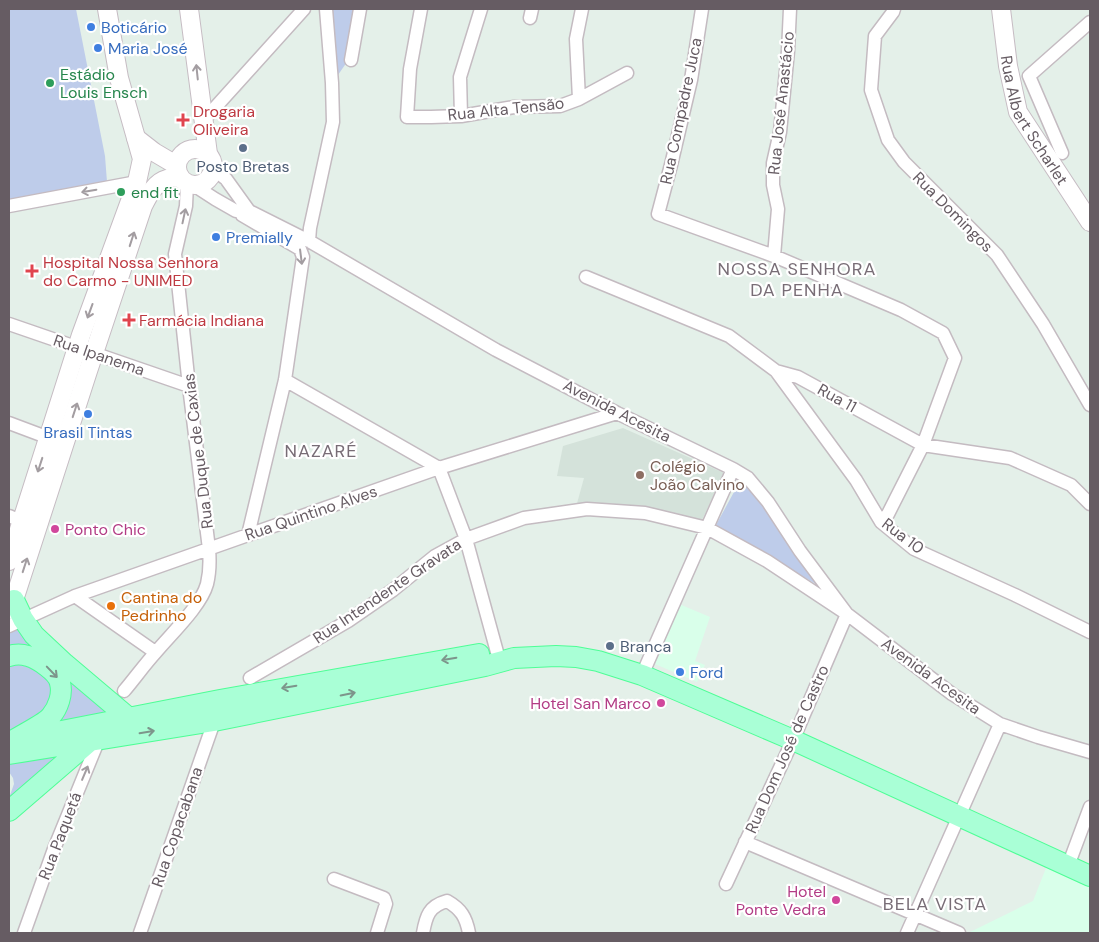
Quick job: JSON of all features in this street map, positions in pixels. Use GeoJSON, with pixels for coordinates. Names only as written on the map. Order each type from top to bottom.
{"type":"FeatureCollection","features":[{"type":"Feature","properties":{"kind":"main road"},"geometry":{"type":"LineString","coordinates":[[107,9],[118,78],[142,159],[137,182],[86,350],[14,614],[65,664],[130,719]]}},
{"type":"Feature","properties":{"kind":"main road"},"geometry":{"type":"LineString","coordinates":[[9,561],[15,519],[86,350],[143,206],[158,184],[167,179],[184,178],[203,184],[212,176],[189,9]]}},
{"type":"Feature","properties":{"kind":"main road","name":"Rua Albert Scharlet"},"geometry":{"type":"LineString","coordinates":[[1001,9],[1008,66],[1018,112],[1089,219]]}},
{"type":"Feature","properties":{"kind":"main road"},"geometry":{"type":"LineString","coordinates":[[136,138],[184,178]]}},
{"type":"Feature","properties":{"kind":"main road"},"geometry":{"type":"LineString","coordinates":[[184,178],[181,155],[186,151],[197,148],[203,150],[211,162]]}},
{"type":"Feature","properties":{"kind":"main road"},"geometry":{"type":"LineString","coordinates":[[137,182],[184,178]]}},
{"type":"Feature","properties":{"kind":"main road"},"geometry":{"type":"LineString","coordinates":[[9,656],[15,654],[29,656],[50,669],[60,681],[61,693],[57,707],[50,718],[10,746]]}},
{"type":"Feature","properties":{"kind":"main road"},"geometry":{"type":"LineString","coordinates":[[10,746],[220,700],[475,654],[504,659]]}},
{"type":"Feature","properties":{"kind":"main road"},"geometry":{"type":"LineString","coordinates":[[10,746],[94,740],[214,721],[504,659],[556,656],[576,657],[598,661],[642,675],[793,740],[1090,876]]}},
{"type":"Feature","properties":{"kind":"main road"},"geometry":{"type":"LineString","coordinates":[[9,811],[94,740]]}},
{"type":"Feature","properties":{"kind":"street"},"geometry":{"type":"LineString","coordinates":[[203,121],[304,9]]}},
{"type":"Feature","properties":{"kind":"street"},"geometry":{"type":"LineString","coordinates":[[309,241],[310,228],[333,122],[326,9]]}},
{"type":"Feature","properties":{"kind":"street"},"geometry":{"type":"LineString","coordinates":[[351,60],[360,9]]}},
{"type":"Feature","properties":{"kind":"street","name":"Rua Alta Tensão"},"geometry":{"type":"LineString","coordinates":[[421,9],[410,69],[408,117],[461,116],[514,107],[560,106],[579,99],[627,73]]}},
{"type":"Feature","properties":{"kind":"street"},"geometry":{"type":"LineString","coordinates":[[461,116],[460,77],[481,9]]}},
{"type":"Feature","properties":{"kind":"street"},"geometry":{"type":"LineString","coordinates":[[579,99],[576,39],[582,9]]}},
{"type":"Feature","properties":{"kind":"street","name":"Rua Compadre Juca"},"geometry":{"type":"LineString","coordinates":[[702,9],[691,80],[658,214],[774,256]]}},
{"type":"Feature","properties":{"kind":"street","name":"Rua José Anastácio"},"geometry":{"type":"LineString","coordinates":[[774,256],[778,209],[773,186],[773,163],[780,132],[790,9]]}},
{"type":"Feature","properties":{"kind":"street","name":"Rua Domingos"},"geometry":{"type":"LineString","coordinates":[[894,9],[875,36],[871,90],[888,140],[904,162],[996,255],[1043,324],[1090,405]]}},
{"type":"Feature","properties":{"kind":"street"},"geometry":{"type":"LineString","coordinates":[[1062,153],[1029,76],[1089,25]]}},
{"type":"Feature","properties":{"kind":"street","name":"Avenida Acesita"},"geometry":{"type":"LineString","coordinates":[[211,162],[249,211]]}},
{"type":"Feature","properties":{"kind":"street","name":"Avenida Acesita"},"geometry":{"type":"LineString","coordinates":[[184,178],[215,200],[236,211],[249,211],[309,241],[496,350],[748,478],[768,502],[800,550],[847,614],[952,694],[1000,724],[1090,752]]}},
{"type":"Feature","properties":{"kind":"street","name":"Rua Duque de Caxias"},"geometry":{"type":"LineString","coordinates":[[124,691],[199,599],[207,585],[210,568],[176,254],[186,206],[184,178]]}},
{"type":"Feature","properties":{"kind":"street"},"geometry":{"type":"LineString","coordinates":[[9,206],[137,182]]}},
{"type":"Feature","properties":{"kind":"street"},"geometry":{"type":"LineString","coordinates":[[236,211],[300,249],[303,257],[285,380],[248,535]]}},
{"type":"Feature","properties":{"kind":"street"},"geometry":{"type":"LineString","coordinates":[[774,256],[901,310],[943,333],[956,358],[923,445],[888,514],[881,522]]}},
{"type":"Feature","properties":{"kind":"street","name":"Rua 11"},"geometry":{"type":"LineString","coordinates":[[586,277],[729,336],[776,371],[798,377],[923,445],[1010,458],[1071,485],[1090,504]]}},
{"type":"Feature","properties":{"kind":"street","name":"Rua Ipanema"},"geometry":{"type":"LineString","coordinates":[[9,324],[190,386]]}},
{"type":"Feature","properties":{"kind":"street","name":"Rua 10"},"geometry":{"type":"LineString","coordinates":[[776,371],[856,480],[881,522],[914,549],[1090,632]]}},
{"type":"Feature","properties":{"kind":"street"},"geometry":{"type":"LineString","coordinates":[[285,380],[439,468],[466,538],[504,659]]}},
{"type":"Feature","properties":{"kind":"street","name":"Rua Quintino Alves"},"geometry":{"type":"LineString","coordinates":[[14,614],[74,596],[439,468],[617,413]]}},
{"type":"Feature","properties":{"kind":"street"},"geometry":{"type":"LineString","coordinates":[[9,423],[48,438]]}},
{"type":"Feature","properties":{"kind":"street"},"geometry":{"type":"LineString","coordinates":[[642,675],[733,469]]}},
{"type":"Feature","properties":{"kind":"street","name":"Rua Intendente Gravata"},"geometry":{"type":"LineString","coordinates":[[250,678],[348,621],[393,590],[435,556],[466,538],[524,518],[587,509],[646,513],[707,528],[767,561],[847,614]]}},
{"type":"Feature","properties":{"kind":"street"},"geometry":{"type":"LineString","coordinates":[[74,596],[155,652]]}},
{"type":"Feature","properties":{"kind":"street","name":"Rua Dom José de Castro"},"geometry":{"type":"LineString","coordinates":[[726,884],[793,740],[847,614]]}},
{"type":"Feature","properties":{"kind":"street","name":"Rua Copacabana"},"geometry":{"type":"LineString","coordinates":[[140,933],[220,700]]}},
{"type":"Feature","properties":{"kind":"street"},"geometry":{"type":"LineString","coordinates":[[907,933],[1000,724]]}},
{"type":"Feature","properties":{"kind":"street","name":"Rua Paquetá"},"geometry":{"type":"LineString","coordinates":[[24,933],[94,740]]}},
{"type":"Feature","properties":{"kind":"street"},"geometry":{"type":"LineString","coordinates":[[1068,866],[1090,807]]}},
{"type":"Feature","properties":{"kind":"street"},"geometry":{"type":"LineString","coordinates":[[745,842],[959,933]]}},
{"type":"Feature","properties":{"kind":"street"},"geometry":{"type":"LineString","coordinates":[[334,879],[384,898],[386,904],[377,933]]}},
{"type":"Feature","properties":{"kind":"street"},"geometry":{"type":"LineString","coordinates":[[423,933],[425,922],[431,910],[437,904],[447,901],[456,906],[462,914],[470,933]]}},
{"type":"Feature","properties":{"kind":"shaded area","name":"Estádio Louis Ensch"},"geometry":{"type":"Polygon","coordinates":[[[9,9],[76,9],[105,156],[107,182],[9,203],[9,9]]]}},
{"type":"Feature","properties":{"kind":"shaded area"},"geometry":{"type":"Polygon","coordinates":[[[330,9],[357,9],[347,62],[331,85],[330,9]]]}},
{"type":"Feature","properties":{"kind":"shaded area","name":"Colégio João Calvino"},"geometry":{"type":"Polygon","coordinates":[[[623,428],[724,473],[702,520],[650,509],[576,507],[584,478],[557,476],[563,446],[623,428]]]}},
{"type":"Feature","properties":{"kind":"shaded area"},"geometry":{"type":"Polygon","coordinates":[[[740,481],[763,502],[821,587],[716,525],[740,481]]]}},
{"type":"Feature","properties":{"kind":"shaded area"},"geometry":{"type":"Polygon","coordinates":[[[679,604],[710,617],[695,661],[705,665],[697,682],[655,664],[679,604]]]}},
{"type":"Feature","properties":{"kind":"shaded area"},"geometry":{"type":"Polygon","coordinates":[[[22,623],[119,717],[45,730],[63,682],[9,649],[9,629],[22,623]]]}},
{"type":"Feature","properties":{"kind":"shaded area"},"geometry":{"type":"Polygon","coordinates":[[[21,661],[45,676],[50,685],[50,701],[48,711],[28,727],[9,731],[9,662],[21,661]]]}},
{"type":"Feature","properties":{"kind":"shaded area"},"geometry":{"type":"Polygon","coordinates":[[[74,745],[9,798],[14,784],[9,772],[9,755],[74,745]]]}},
{"type":"Feature","properties":{"kind":"shaded area"},"geometry":{"type":"Polygon","coordinates":[[[1048,863],[1090,883],[1090,933],[968,933],[1033,901],[1048,863]]]}},
{"type":"Feature","properties":{"kind":"place","name":"Boticário"},"geometry":{"type":"Point","coordinates":[91,27]}},
{"type":"Feature","properties":{"kind":"place","name":"Maria José"},"geometry":{"type":"Point","coordinates":[98,48]}},
{"type":"Feature","properties":{"kind":"place","name":"Estádio Louis Ensch"},"geometry":{"type":"Point","coordinates":[50,83]}},
{"type":"Feature","properties":{"kind":"place","name":"Drogaria Oliveira"},"geometry":{"type":"Point","coordinates":[183,120]}},
{"type":"Feature","properties":{"kind":"place","name":"Posto Bretas"},"geometry":{"type":"Point","coordinates":[243,148]}},
{"type":"Feature","properties":{"kind":"place","name":"end fit"},"geometry":{"type":"Point","coordinates":[121,192]}},
{"type":"Feature","properties":{"kind":"place","name":"Premially"},"geometry":{"type":"Point","coordinates":[216,237]}},
{"type":"Feature","properties":{"kind":"place","name":"Hospital Nossa Senhora do Carmo - UNIMED"},"geometry":{"type":"Point","coordinates":[32,271]}},
{"type":"Feature","properties":{"kind":"place","name":"Farmácia Indiana"},"geometry":{"type":"Point","coordinates":[129,320]}},
{"type":"Feature","properties":{"kind":"place","name":"Brasil Tintas"},"geometry":{"type":"Point","coordinates":[88,414]}},
{"type":"Feature","properties":{"kind":"place","name":"Colégio João Calvino"},"geometry":{"type":"Point","coordinates":[640,475]}},
{"type":"Feature","properties":{"kind":"place","name":"Ponto Chic"},"geometry":{"type":"Point","coordinates":[55,529]}},
{"type":"Feature","properties":{"kind":"place","name":"Cantina do Pedrinho"},"geometry":{"type":"Point","coordinates":[111,606]}},
{"type":"Feature","properties":{"kind":"place","name":"Branca"},"geometry":{"type":"Point","coordinates":[610,646]}},
{"type":"Feature","properties":{"kind":"place","name":"Ford"},"geometry":{"type":"Point","coordinates":[680,672]}},
{"type":"Feature","properties":{"kind":"place","name":"Hotel San Marco"},"geometry":{"type":"Point","coordinates":[661,703]}},
{"type":"Feature","properties":{"kind":"place","name":"Hotel Ponte Vedra"},"geometry":{"type":"Point","coordinates":[836,900]}},
{"type":"Feature","properties":{"kind":"district","name":"NOSSA SENHORA DA PENHA"},"geometry":{"type":"Point","coordinates":[797,279]}},
{"type":"Feature","properties":{"kind":"district","name":"NAZARÉ"},"geometry":{"type":"Point","coordinates":[321,451]}},
{"type":"Feature","properties":{"kind":"district","name":"BELA VISTA"},"geometry":{"type":"Point","coordinates":[935,904]}}]}
